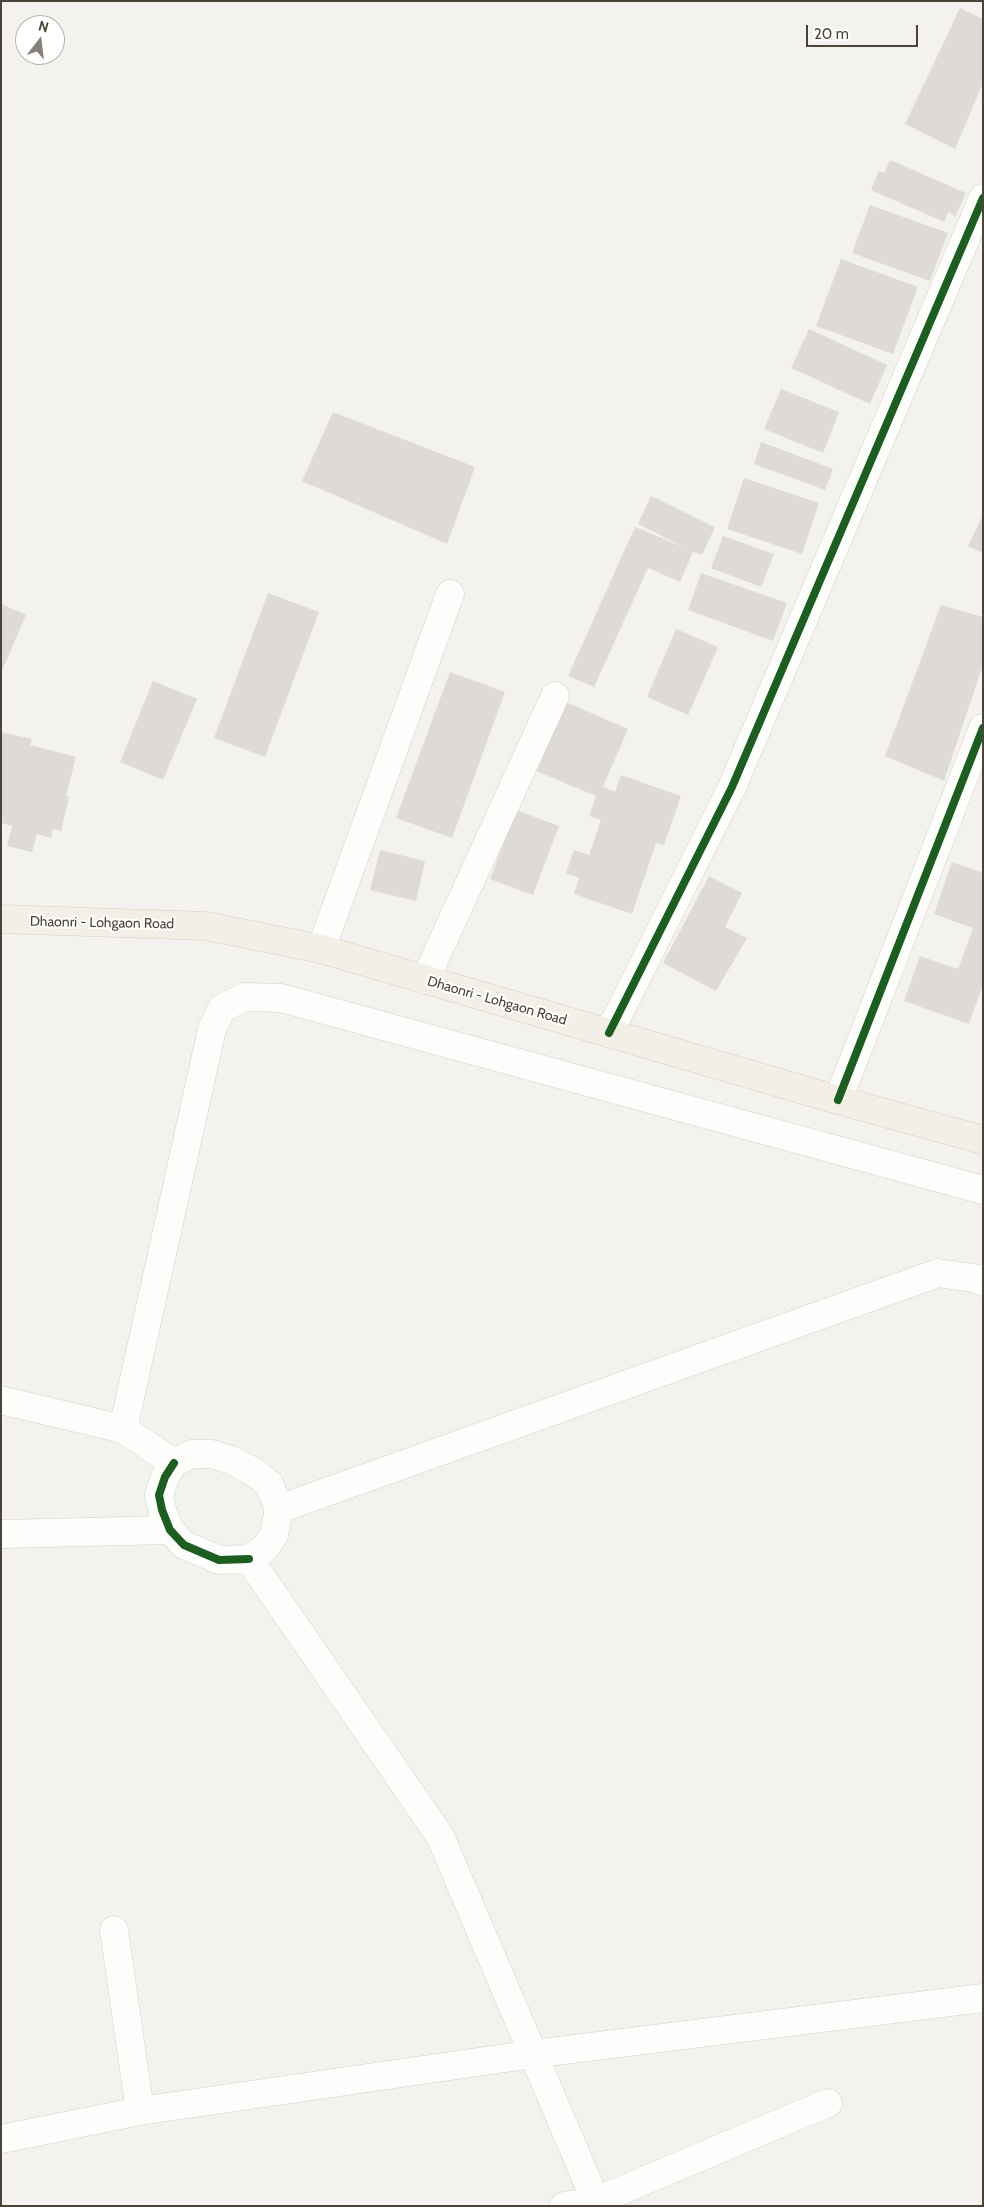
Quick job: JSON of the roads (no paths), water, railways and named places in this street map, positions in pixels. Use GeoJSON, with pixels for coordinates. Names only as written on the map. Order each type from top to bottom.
{"type":"FeatureCollection","features":[{"type":"Feature","properties":{"kind":"main road","name":"Dhaonri - Lohgaon Road"},"geometry":{"type":"LineString","coordinates":[[1,919],[206,926],[321,949],[838,1100],[983,1140]]}},
{"type":"Feature","properties":{"kind":"street"},"geometry":{"type":"LineString","coordinates":[[608,1033],[732,787],[983,198]]}},
{"type":"Feature","properties":{"kind":"street"},"geometry":{"type":"LineString","coordinates":[[321,949],[450,594]]}},
{"type":"Feature","properties":{"kind":"street"},"geometry":{"type":"LineString","coordinates":[[425,980],[555,696]]}},
{"type":"Feature","properties":{"kind":"street"},"geometry":{"type":"LineString","coordinates":[[838,1100],[983,728]]}},
{"type":"Feature","properties":{"kind":"street"},"geometry":{"type":"LineString","coordinates":[[123,1429],[212,1029],[222,1008],[245,997],[281,998],[983,1190]]}},
{"type":"Feature","properties":{"kind":"street"},"geometry":{"type":"LineString","coordinates":[[279,1509],[938,1273],[980,1279],[983,1282]]}},
{"type":"Feature","properties":{"kind":"street"},"geometry":{"type":"LineString","coordinates":[[1,1400],[123,1429],[174,1463]]}},
{"type":"Feature","properties":{"kind":"street"},"geometry":{"type":"LineString","coordinates":[[191,1454],[212,1454],[230,1460],[254,1472],[269,1484],[279,1509],[274,1535],[264,1550],[249,1559],[219,1560],[184,1545],[170,1530],[162,1510],[159,1495],[165,1477],[174,1463],[191,1454]]}},
{"type":"Feature","properties":{"kind":"street"},"geometry":{"type":"LineString","coordinates":[[1,1534],[170,1530]]}},
{"type":"Feature","properties":{"kind":"street"},"geometry":{"type":"LineString","coordinates":[[249,1559],[440,1836],[597,2204]]}},
{"type":"Feature","properties":{"kind":"street"},"geometry":{"type":"LineString","coordinates":[[114,1930],[140,2111]]}},
{"type":"Feature","properties":{"kind":"street"},"geometry":{"type":"LineString","coordinates":[[1,2138],[140,2111],[533,2054],[983,1998]]}},
{"type":"Feature","properties":{"kind":"street"},"geometry":{"type":"LineString","coordinates":[[564,2206],[597,2204],[828,2103]]}}]}
